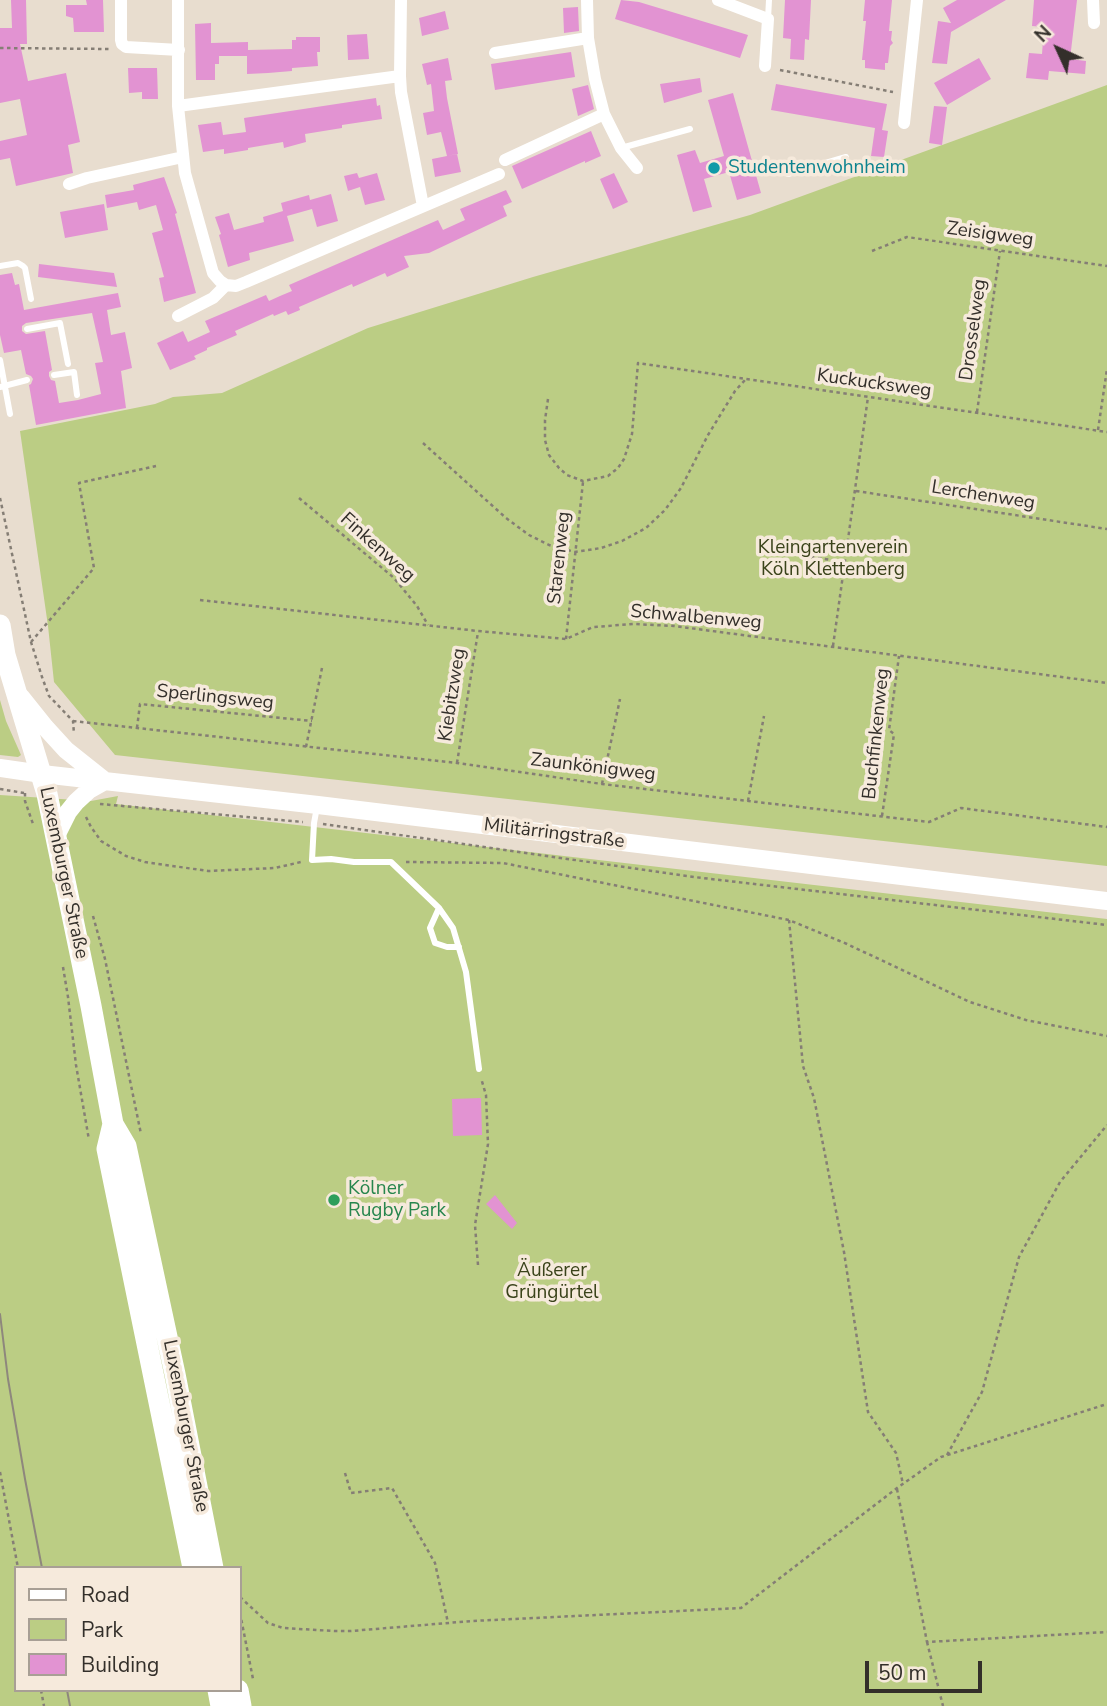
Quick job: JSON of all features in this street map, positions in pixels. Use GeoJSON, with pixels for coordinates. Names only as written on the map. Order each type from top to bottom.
{"type":"FeatureCollection","features":[{"type":"Feature","properties":{"kind":"main road","name":"Luxemburger Straße"},"geometry":{"type":"LineString","coordinates":[[0,625],[5,655],[42,774],[113,1124],[126,1146],[129,1158],[213,1566]]}},
{"type":"Feature","properties":{"kind":"main road"},"geometry":{"type":"LineString","coordinates":[[0,678],[5,655]]}},
{"type":"Feature","properties":{"kind":"main road"},"geometry":{"type":"LineString","coordinates":[[16,692],[66,750],[104,781],[89,790],[80,807],[68,812],[56,836]]}},
{"type":"Feature","properties":{"kind":"main road","name":"Militärringstraße"},"geometry":{"type":"LineString","coordinates":[[0,768],[1107,901]]}},
{"type":"Feature","properties":{"kind":"main road","name":"Luxemburger Straße"},"geometry":{"type":"LineString","coordinates":[[113,1124],[107,1149],[193,1566]]}},
{"type":"Feature","properties":{"kind":"main road"},"geometry":{"type":"LineString","coordinates":[[242,1706],[246,1685]]}},
{"type":"Feature","properties":{"kind":"street"},"geometry":{"type":"LineString","coordinates":[[121,0],[122,44],[126,47],[179,50]]}},
{"type":"Feature","properties":{"kind":"street"},"geometry":{"type":"LineString","coordinates":[[178,0],[178,106],[185,173],[214,273],[226,285],[236,286],[246,282],[499,174]]}},
{"type":"Feature","properties":{"kind":"street"},"geometry":{"type":"LineString","coordinates":[[401,0],[401,92],[423,206]]}},
{"type":"Feature","properties":{"kind":"street"},"geometry":{"type":"LineString","coordinates":[[587,0],[594,79],[604,114],[621,149],[637,168]]}},
{"type":"Feature","properties":{"kind":"street"},"geometry":{"type":"LineString","coordinates":[[718,0],[768,19],[765,66]]}},
{"type":"Feature","properties":{"kind":"street"},"geometry":{"type":"LineString","coordinates":[[904,123],[916,0]]}},
{"type":"Feature","properties":{"kind":"street"},"geometry":{"type":"LineString","coordinates":[[1093,0],[1094,23]]}},
{"type":"Feature","properties":{"kind":"street"},"geometry":{"type":"LineString","coordinates":[[495,53],[589,38]]}},
{"type":"Feature","properties":{"kind":"street"},"geometry":{"type":"LineString","coordinates":[[178,106],[400,76]]}},
{"type":"Feature","properties":{"kind":"street"},"geometry":{"type":"LineString","coordinates":[[505,160],[604,114]]}},
{"type":"Feature","properties":{"kind":"street"},"geometry":{"type":"LineString","coordinates":[[69,184],[183,157]]}},
{"type":"Feature","properties":{"kind":"street"},"geometry":{"type":"LineString","coordinates":[[178,316],[212,298],[226,285]]}},
{"type":"Feature","properties":{"kind":"lane"},"geometry":{"type":"LineString","coordinates":[[768,19],[769,0]]}},
{"type":"Feature","properties":{"kind":"lane"},"geometry":{"type":"LineString","coordinates":[[621,149],[690,130]]}},
{"type":"Feature","properties":{"kind":"lane"},"geometry":{"type":"LineString","coordinates":[[788,174],[846,157]]}},
{"type":"Feature","properties":{"kind":"lane"},"geometry":{"type":"LineString","coordinates":[[0,266],[18,263],[25,268],[32,299]]}},
{"type":"Feature","properties":{"kind":"lane"},"geometry":{"type":"LineString","coordinates":[[27,329],[60,323],[68,364]]}},
{"type":"Feature","properties":{"kind":"lane"},"geometry":{"type":"LineString","coordinates":[[0,360],[2,386],[10,414]]}},
{"type":"Feature","properties":{"kind":"lane"},"geometry":{"type":"LineString","coordinates":[[54,375],[74,372],[77,395]]}},
{"type":"Feature","properties":{"kind":"lane"},"geometry":{"type":"LineString","coordinates":[[2,386],[27,380]]}},
{"type":"Feature","properties":{"kind":"lane"},"geometry":{"type":"LineString","coordinates":[[318,805],[314,823],[313,860],[391,862],[439,908],[453,928],[466,972],[479,1069]]}},
{"type":"Feature","properties":{"kind":"lane"},"geometry":{"type":"LineString","coordinates":[[439,908],[430,928],[435,943],[446,947],[459,947]]}},
{"type":"Feature","properties":{"kind":"path"},"geometry":{"type":"LineString","coordinates":[[0,48],[108,50],[122,44]]}},
{"type":"Feature","properties":{"kind":"path"},"geometry":{"type":"LineString","coordinates":[[765,66],[907,94]]}},
{"type":"Feature","properties":{"kind":"path","name":"Zeisigweg"},"geometry":{"type":"LineString","coordinates":[[872,251],[907,237],[1107,266]]}},
{"type":"Feature","properties":{"kind":"path","name":"Drosselweg"},"geometry":{"type":"LineString","coordinates":[[977,412],[1000,251]]}},
{"type":"Feature","properties":{"kind":"path","name":"Kuckucksweg"},"geometry":{"type":"LineString","coordinates":[[583,481],[608,476],[618,468],[627,453],[632,434],[638,363],[1107,432]]}},
{"type":"Feature","properties":{"kind":"path"},"geometry":{"type":"LineString","coordinates":[[1098,430],[1107,369]]}},
{"type":"Feature","properties":{"kind":"path"},"geometry":{"type":"LineString","coordinates":[[423,443],[528,535],[575,552],[601,548],[622,541],[646,528],[665,510],[681,488],[708,435],[745,379]]}},
{"type":"Feature","properties":{"kind":"path"},"geometry":{"type":"LineString","coordinates":[[833,646],[868,397]]}},
{"type":"Feature","properties":{"kind":"path"},"geometry":{"type":"LineString","coordinates":[[548,399],[545,440],[549,455],[567,475],[583,481]]}},
{"type":"Feature","properties":{"kind":"path"},"geometry":{"type":"LineString","coordinates":[[31,642],[94,568],[79,483],[156,466]]}},
{"type":"Feature","properties":{"kind":"path","name":"Starenweg"},"geometry":{"type":"LineString","coordinates":[[566,639],[583,481]]}},
{"type":"Feature","properties":{"kind":"path","name":"Lerchenweg"},"geometry":{"type":"LineString","coordinates":[[856,491],[1107,529]]}},
{"type":"Feature","properties":{"kind":"path"},"geometry":{"type":"LineString","coordinates":[[0,498],[31,642],[48,695],[73,721],[74,735]]}},
{"type":"Feature","properties":{"kind":"path","name":"Finkenweg"},"geometry":{"type":"LineString","coordinates":[[299,498],[394,578],[417,606],[428,625]]}},
{"type":"Feature","properties":{"kind":"path"},"geometry":{"type":"LineString","coordinates":[[804,556],[845,562]]}},
{"type":"Feature","properties":{"kind":"path","name":"Schwalbenweg"},"geometry":{"type":"LineString","coordinates":[[200,600],[566,639],[593,627],[634,624],[674,626],[1107,683]]}},
{"type":"Feature","properties":{"kind":"path","name":"Kiebitzweg"},"geometry":{"type":"LineString","coordinates":[[457,764],[478,631]]}},
{"type":"Feature","properties":{"kind":"path","name":"Buchfinkenweg"},"geometry":{"type":"LineString","coordinates":[[882,816],[894,734],[889,730],[900,655]]}},
{"type":"Feature","properties":{"kind":"path"},"geometry":{"type":"LineString","coordinates":[[306,747],[322,668]]}},
{"type":"Feature","properties":{"kind":"path"},"geometry":{"type":"LineString","coordinates":[[602,784],[620,699]]}},
{"type":"Feature","properties":{"kind":"path","name":"Sperlingsweg"},"geometry":{"type":"LineString","coordinates":[[137,728],[140,704],[312,722]]}},
{"type":"Feature","properties":{"kind":"path"},"geometry":{"type":"LineString","coordinates":[[748,801],[764,716]]}},
{"type":"Feature","properties":{"kind":"path","name":"Zaunkönigweg"},"geometry":{"type":"LineString","coordinates":[[73,721],[457,764],[602,784],[929,822],[961,808],[1107,827]]}},
{"type":"Feature","properties":{"kind":"path"},"geometry":{"type":"LineString","coordinates":[[80,807],[314,823],[694,877],[1107,925]]}},
{"type":"Feature","properties":{"kind":"path"},"geometry":{"type":"LineString","coordinates":[[80,807],[101,841],[126,856],[145,862],[218,871],[275,868],[313,860]]}},
{"type":"Feature","properties":{"kind":"path"},"geometry":{"type":"LineString","coordinates":[[391,862],[503,863],[789,920],[970,1002],[1026,1020],[1107,1036]]}},
{"type":"Feature","properties":{"kind":"path"},"geometry":{"type":"LineString","coordinates":[[789,920],[803,1066],[814,1098],[844,1252],[868,1412],[895,1453],[903,1484]]}},
{"type":"Feature","properties":{"kind":"path"},"geometry":{"type":"LineString","coordinates":[[478,1265],[475,1225],[488,1144],[486,1095],[479,1069]]}},
{"type":"Feature","properties":{"kind":"path"},"geometry":{"type":"LineString","coordinates":[[947,1455],[982,1392],[1019,1257],[1060,1182],[1107,1125]]}},
{"type":"Feature","properties":{"kind":"path"},"geometry":{"type":"LineString","coordinates":[[242,1599],[268,1623],[283,1628],[351,1631],[448,1623],[741,1608],[897,1488],[942,1457],[1107,1404]]}},
{"type":"Feature","properties":{"kind":"path"},"geometry":{"type":"LineString","coordinates":[[0,1472],[18,1566]]}},
{"type":"Feature","properties":{"kind":"path"},"geometry":{"type":"LineString","coordinates":[[345,1473],[351,1493],[392,1488],[435,1563],[448,1623]]}},
{"type":"Feature","properties":{"kind":"path"},"geometry":{"type":"LineString","coordinates":[[897,1488],[927,1642],[943,1706]]}},
{"type":"Feature","properties":{"kind":"path"},"geometry":{"type":"LineString","coordinates":[[927,1642],[1107,1632]]}},
{"type":"Feature","properties":{"kind":"path"},"geometry":{"type":"LineString","coordinates":[[242,1638],[246,1685]]}},
{"type":"Feature","properties":{"kind":"green space","name":"Kleingartenverein Köln Klettenberg"},"geometry":{"type":"Polygon","coordinates":[[[1107,85],[1107,866],[115,755],[54,682],[20,431],[155,404],[173,397],[222,393],[368,328],[533,277],[750,215],[1107,85]]]}},
{"type":"Feature","properties":{"kind":"green space"},"geometry":{"type":"Polygon","coordinates":[[[0,700],[21,755],[18,757],[0,755],[0,700]]]}},
{"type":"Feature","properties":{"kind":"green space","name":"Äußerer Grüngürtel"},"geometry":{"type":"Polygon","coordinates":[[[0,795],[91,801],[118,796],[116,804],[1107,919],[1107,1706],[0,1706],[0,795]]]}},
{"type":"Feature","properties":{"kind":"building"},"geometry":{"type":"Polygon","coordinates":[[[11,0],[26,0],[27,44],[20,44],[28,81],[66,73],[80,142],[68,145],[73,173],[16,186],[10,158],[0,160],[0,141],[27,135],[20,99],[0,103],[0,28],[12,28],[11,0]]]}},
{"type":"Feature","properties":{"kind":"building"},"geometry":{"type":"Polygon","coordinates":[[[86,0],[103,0],[104,32],[74,32],[73,18],[66,16],[66,5],[87,5],[86,0]]]}},
{"type":"Feature","properties":{"kind":"building"},"geometry":{"type":"Polygon","coordinates":[[[621,0],[639,2],[748,35],[740,58],[615,19],[621,0]]]}},
{"type":"Feature","properties":{"kind":"building"},"geometry":{"type":"Polygon","coordinates":[[[785,0],[811,0],[809,40],[805,39],[804,60],[790,59],[791,39],[783,38],[785,0]]]}},
{"type":"Feature","properties":{"kind":"building"},"geometry":{"type":"Polygon","coordinates":[[[865,0],[892,0],[889,31],[892,31],[893,43],[885,70],[865,68],[865,60],[862,60],[865,0]]]}},
{"type":"Feature","properties":{"kind":"building"},"geometry":{"type":"Polygon","coordinates":[[[957,0],[1006,0],[951,32],[947,64],[932,63],[938,21],[951,23],[943,8],[957,0]]]}},
{"type":"Feature","properties":{"kind":"building"},"geometry":{"type":"Polygon","coordinates":[[[1034,0],[1077,0],[1070,59],[1086,61],[1085,74],[1049,71],[1048,80],[1026,78],[1029,53],[1042,54],[1044,27],[1032,26],[1034,0]]]}},
{"type":"Feature","properties":{"kind":"building"},"geometry":{"type":"Polygon","coordinates":[[[578,7],[579,31],[564,33],[563,8],[578,7]]]}},
{"type":"Feature","properties":{"kind":"building"},"geometry":{"type":"Polygon","coordinates":[[[445,11],[449,29],[422,36],[419,18],[445,11]]]}},
{"type":"Feature","properties":{"kind":"building"},"geometry":{"type":"Polygon","coordinates":[[[211,23],[211,43],[248,42],[248,50],[292,49],[292,40],[296,40],[296,37],[320,37],[318,66],[247,74],[247,56],[219,56],[219,64],[215,64],[215,80],[196,80],[195,24],[211,23]]]}},
{"type":"Feature","properties":{"kind":"building"},"geometry":{"type":"Polygon","coordinates":[[[367,34],[369,59],[348,60],[347,35],[367,34]]]}},
{"type":"Feature","properties":{"kind":"building"},"geometry":{"type":"Polygon","coordinates":[[[571,52],[575,77],[495,90],[491,64],[571,52]]]}},
{"type":"Feature","properties":{"kind":"building"},"geometry":{"type":"Polygon","coordinates":[[[448,58],[452,80],[445,81],[458,154],[447,156],[441,132],[427,135],[423,113],[434,111],[431,84],[427,85],[422,64],[448,58]]]}},
{"type":"Feature","properties":{"kind":"building"},"geometry":{"type":"Polygon","coordinates":[[[979,58],[991,79],[947,105],[934,83],[979,58]]]}},
{"type":"Feature","properties":{"kind":"building"},"geometry":{"type":"Polygon","coordinates":[[[128,68],[157,68],[158,99],[142,99],[142,92],[129,93],[128,68]]]}},
{"type":"Feature","properties":{"kind":"building"},"geometry":{"type":"Polygon","coordinates":[[[700,78],[702,92],[664,103],[660,84],[700,78]]]}},
{"type":"Feature","properties":{"kind":"building"},"geometry":{"type":"Polygon","coordinates":[[[776,84],[887,104],[882,130],[888,131],[884,157],[871,156],[875,128],[771,110],[776,84]]]}},
{"type":"Feature","properties":{"kind":"building"},"geometry":{"type":"Polygon","coordinates":[[[588,85],[594,109],[578,116],[572,89],[588,85]]]}},
{"type":"Feature","properties":{"kind":"building"},"geometry":{"type":"Polygon","coordinates":[[[733,93],[761,193],[737,200],[729,172],[704,179],[712,207],[693,212],[677,155],[695,150],[700,163],[724,156],[708,100],[733,93]]]}},
{"type":"Feature","properties":{"kind":"building"},"geometry":{"type":"Polygon","coordinates":[[[376,98],[382,119],[305,134],[306,142],[284,148],[283,142],[224,154],[224,149],[203,152],[198,125],[221,122],[223,135],[246,132],[244,118],[376,98]]]}},
{"type":"Feature","properties":{"kind":"building"},"geometry":{"type":"Polygon","coordinates":[[[934,106],[947,107],[942,145],[929,143],[934,106]]]}},
{"type":"Feature","properties":{"kind":"building"},"geometry":{"type":"Polygon","coordinates":[[[591,131],[601,156],[522,189],[512,166],[591,131]]]}},
{"type":"Feature","properties":{"kind":"building"},"geometry":{"type":"Polygon","coordinates":[[[457,154],[461,172],[435,177],[432,159],[457,154]]]}},
{"type":"Feature","properties":{"kind":"building"},"geometry":{"type":"Polygon","coordinates":[[[357,173],[359,178],[377,173],[385,200],[365,205],[360,187],[348,191],[344,176],[357,173]]]}},
{"type":"Feature","properties":{"kind":"building"},"geometry":{"type":"Polygon","coordinates":[[[614,173],[628,202],[613,209],[600,179],[614,173]]]}},
{"type":"Feature","properties":{"kind":"building"},"geometry":{"type":"Polygon","coordinates":[[[164,177],[177,213],[175,214],[196,293],[164,302],[159,278],[164,277],[152,233],[163,230],[156,205],[139,210],[137,202],[107,208],[105,195],[134,190],[133,185],[164,177]]]}},
{"type":"Feature","properties":{"kind":"building"},"geometry":{"type":"Polygon","coordinates":[[[506,190],[512,202],[503,206],[507,216],[429,253],[404,256],[409,267],[387,277],[385,273],[353,287],[352,284],[299,307],[300,310],[288,315],[286,311],[274,316],[273,314],[235,331],[237,335],[207,348],[194,356],[196,359],[170,370],[157,343],[183,331],[188,342],[210,332],[205,321],[266,295],[269,301],[292,291],[289,285],[438,220],[443,230],[465,220],[460,209],[506,190]]]}},
{"type":"Feature","properties":{"kind":"building"},"geometry":{"type":"Polygon","coordinates":[[[331,194],[338,221],[317,227],[312,209],[287,216],[294,241],[249,253],[250,260],[228,267],[215,217],[229,213],[234,230],[264,222],[263,217],[283,211],[281,203],[309,195],[310,200],[331,194]]]}},
{"type":"Feature","properties":{"kind":"building"},"geometry":{"type":"Polygon","coordinates":[[[104,204],[108,230],[65,238],[60,212],[104,204]]]}},
{"type":"Feature","properties":{"kind":"building"},"geometry":{"type":"Polygon","coordinates":[[[39,264],[114,273],[117,287],[38,277],[39,264]]]}},
{"type":"Feature","properties":{"kind":"building"},"geometry":{"type":"Polygon","coordinates":[[[12,273],[15,285],[19,284],[24,310],[118,293],[121,307],[107,310],[111,335],[125,332],[132,368],[121,371],[126,408],[36,425],[29,385],[33,379],[26,374],[21,350],[4,353],[0,335],[0,275],[12,273]],[[92,313],[26,323],[22,326],[22,331],[26,334],[45,331],[52,370],[49,376],[55,381],[59,403],[101,394],[95,363],[103,362],[92,313]]]}},
{"type":"Feature","properties":{"kind":"building","name":"Kölner Rugby Park"},"geometry":{"type":"Polygon","coordinates":[[[481,1098],[482,1135],[453,1136],[452,1099],[481,1098]]]}},
{"type":"Feature","properties":{"kind":"building"},"geometry":{"type":"Polygon","coordinates":[[[495,1195],[517,1223],[512,1229],[486,1204],[495,1195]]]}},
{"type":"Feature","properties":{"kind":"tram line"},"geometry":{"type":"LineString","coordinates":[[0,1314],[8,1379],[42,1566]]}},
{"type":"Feature","properties":{"kind":"tram line"},"geometry":{"type":"LineString","coordinates":[[67,1692],[70,1706]]}},
{"type":"Feature","properties":{"kind":"place","name":"Studentenwohnheim"},"geometry":{"type":"Point","coordinates":[714,168]}},
{"type":"Feature","properties":{"kind":"place","name":"Kölner Rugby Park"},"geometry":{"type":"Point","coordinates":[334,1200]}}]}
